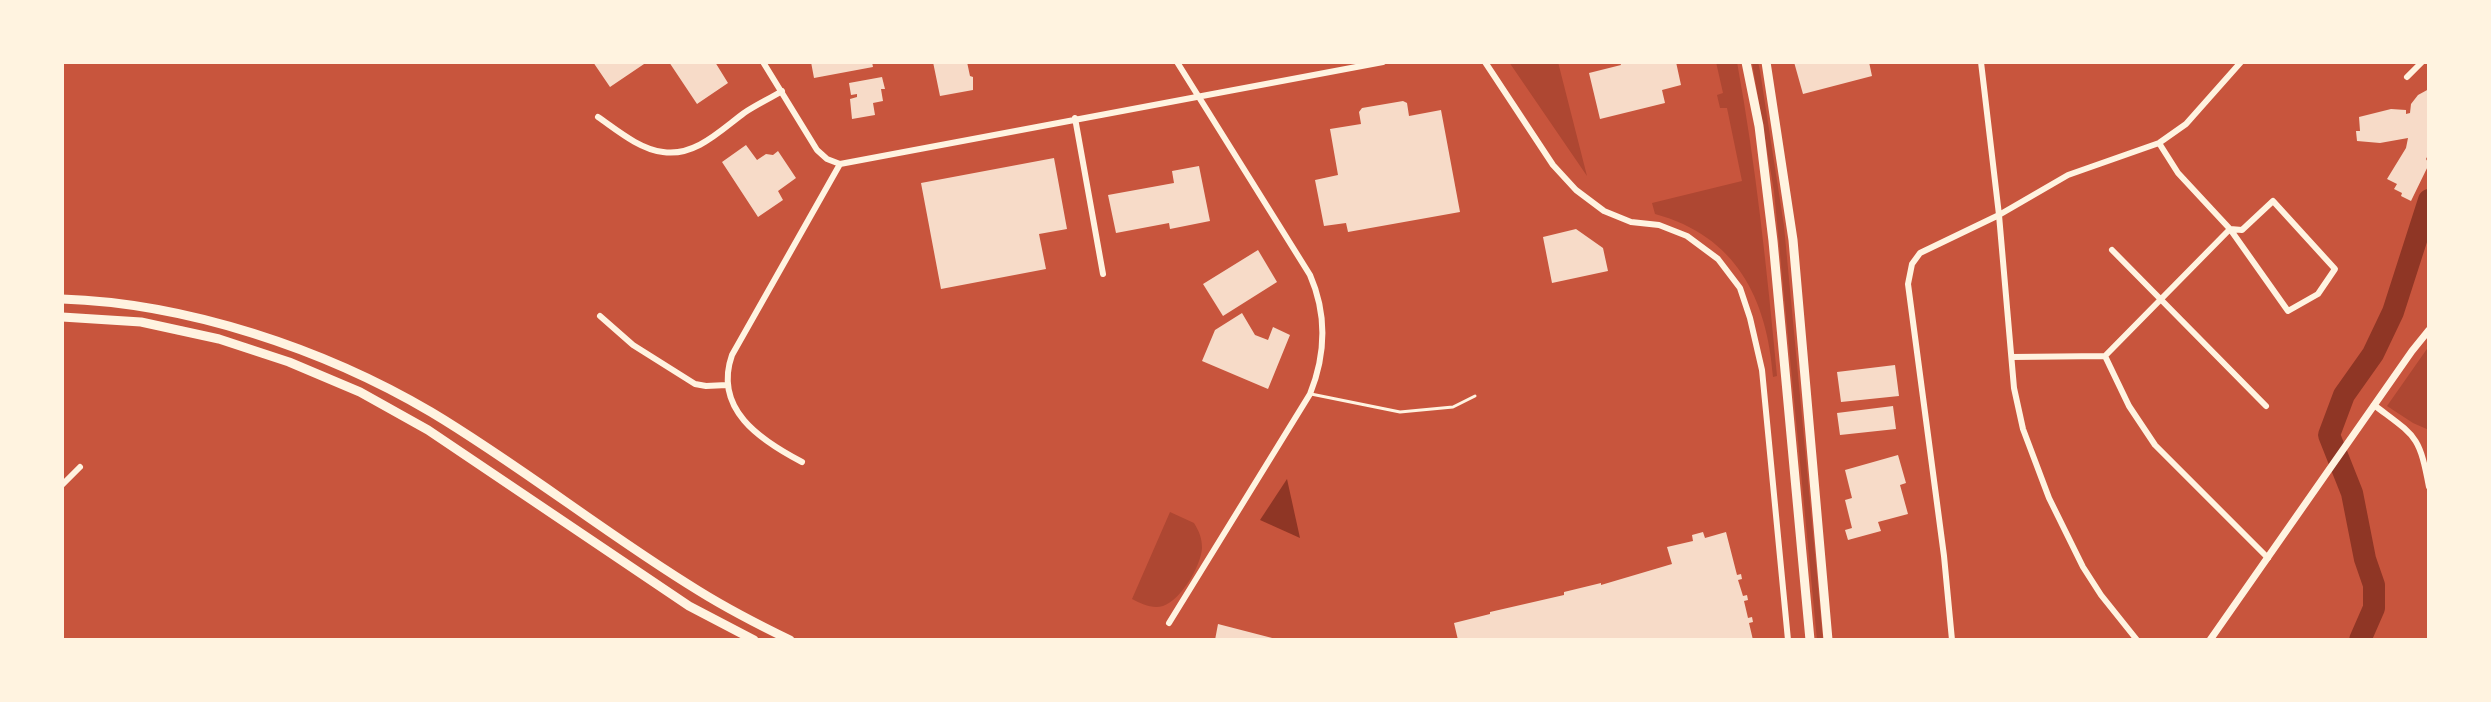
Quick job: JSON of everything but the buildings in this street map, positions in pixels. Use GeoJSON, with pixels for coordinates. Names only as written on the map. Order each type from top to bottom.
{"type":"FeatureCollection","features":[{"type":"Feature","properties":{"kind":"main road"},"geometry":{"type":"LineString","coordinates":[[1746,62],[1759,126],[1773,241],[1810,640]]}},
{"type":"Feature","properties":{"kind":"main road"},"geometry":{"type":"LineString","coordinates":[[1766,62],[1793,240],[1828,640]]}},
{"type":"Feature","properties":{"kind":"main road"},"geometry":{"type":"LineString","coordinates":[[65,298],[135,306],[244,331],[369,379],[485,446],[699,591],[790,640]]}},
{"type":"Feature","properties":{"kind":"main road"},"geometry":{"type":"LineString","coordinates":[[62,317],[141,322],[219,339],[289,362],[360,392],[428,430],[689,606],[754,640]]}},
{"type":"Feature","properties":{"kind":"street"},"geometry":{"type":"LineString","coordinates":[[763,62],[817,150],[827,159],[840,164],[1383,62]]}},
{"type":"Feature","properties":{"kind":"street"},"geometry":{"type":"LineString","coordinates":[[1169,623],[1310,394],[1318,375],[1323,341],[1323,321],[1315,287],[1201,96],[1177,62]]}},
{"type":"Feature","properties":{"kind":"street"},"geometry":{"type":"LineString","coordinates":[[1485,62],[1553,165],[1576,190],[1604,211],[1631,222],[1659,225],[1687,236],[1718,259],[1740,288],[1762,370],[1788,640]]}},
{"type":"Feature","properties":{"kind":"street"},"geometry":{"type":"LineString","coordinates":[[1981,62],[1999,215],[2014,388],[2023,429],[2049,498],[2083,567],[2137,640]]}},
{"type":"Feature","properties":{"kind":"street"},"geometry":{"type":"LineString","coordinates":[[1952,640],[1908,284],[1912,264],[1920,253],[1999,215],[2068,175],[2159,143],[2186,124],[2241,62]]}},
{"type":"Feature","properties":{"kind":"street"},"geometry":{"type":"LineString","coordinates":[[2407,77],[2422,62]]}},
{"type":"Feature","properties":{"kind":"street"},"geometry":{"type":"LineString","coordinates":[[598,117],[654,150],[681,151],[703,144],[782,91]]}},
{"type":"Feature","properties":{"kind":"street"},"geometry":{"type":"LineString","coordinates":[[1075,118],[1103,274]]}},
{"type":"Feature","properties":{"kind":"street"},"geometry":{"type":"LineString","coordinates":[[2012,357],[2105,356],[2230,229],[2242,230],[2273,201],[2335,269],[2318,294],[2288,311],[2230,229],[2178,173],[2159,143]]}},
{"type":"Feature","properties":{"kind":"street"},"geometry":{"type":"LineString","coordinates":[[802,462],[759,435],[731,401],[727,385],[728,366],[840,164]]}},
{"type":"Feature","properties":{"kind":"street"},"geometry":{"type":"LineString","coordinates":[[2112,250],[2266,406]]}},
{"type":"Feature","properties":{"kind":"street"},"geometry":{"type":"LineString","coordinates":[[600,316],[633,345],[695,384],[727,385]]}},
{"type":"Feature","properties":{"kind":"street"},"geometry":{"type":"LineString","coordinates":[[2210,640],[2429,330]]}},
{"type":"Feature","properties":{"kind":"street"},"geometry":{"type":"LineString","coordinates":[[2105,356],[2129,406],[2155,445],[2268,558]]}},
{"type":"Feature","properties":{"kind":"street"},"geometry":{"type":"LineString","coordinates":[[2374,405],[2419,443],[2429,487]]}},
{"type":"Feature","properties":{"kind":"street"},"geometry":{"type":"LineString","coordinates":[[62,485],[80,467]]}},
{"type":"Feature","properties":{"kind":"lane"},"geometry":{"type":"LineString","coordinates":[[1310,394],[1400,412],[1453,407],[1475,396]]}},
{"type":"Feature","properties":{"kind":"shaded area"},"geometry":{"type":"Polygon","coordinates":[[[1509,62],[1558,62],[1587,176],[1509,62]]]}},
{"type":"Feature","properties":{"kind":"shaded area"},"geometry":{"type":"Polygon","coordinates":[[[1716,62],[1737,62],[1765,257],[1777,376],[1773,377],[1763,321],[1742,274],[1726,254],[1707,238],[1683,224],[1655,214],[1652,203],[1742,181],[1727,108],[1720,108],[1717,95],[1723,93],[1716,62]]]}},
{"type":"Feature","properties":{"kind":"shaded area"},"geometry":{"type":"Polygon","coordinates":[[[1752,62],[1758,62],[1760,71],[1784,226],[1823,640],[1817,640],[1774,191],[1752,62]]]}},
{"type":"Feature","properties":{"kind":"shaded area"},"geometry":{"type":"Polygon","coordinates":[[[2429,346],[2429,430],[2387,406],[2429,346]]]}},
{"type":"Feature","properties":{"kind":"shaded area"},"geometry":{"type":"Polygon","coordinates":[[[1287,479],[1300,538],[1260,520],[1287,479]]]}},
{"type":"Feature","properties":{"kind":"shaded area"},"geometry":{"type":"Polygon","coordinates":[[[1170,512],[1194,523],[1201,538],[1201,555],[1189,582],[1177,597],[1163,606],[1151,606],[1132,599],[1170,512]]]}},
{"type":"Feature","properties":{"kind":"waterway"},"geometry":{"type":"LineString","coordinates":[[2360,640],[2374,608],[2374,585],[2365,559],[2352,493],[2329,435],[2344,395],[2373,354],[2393,312],[2429,200]]}}]}
